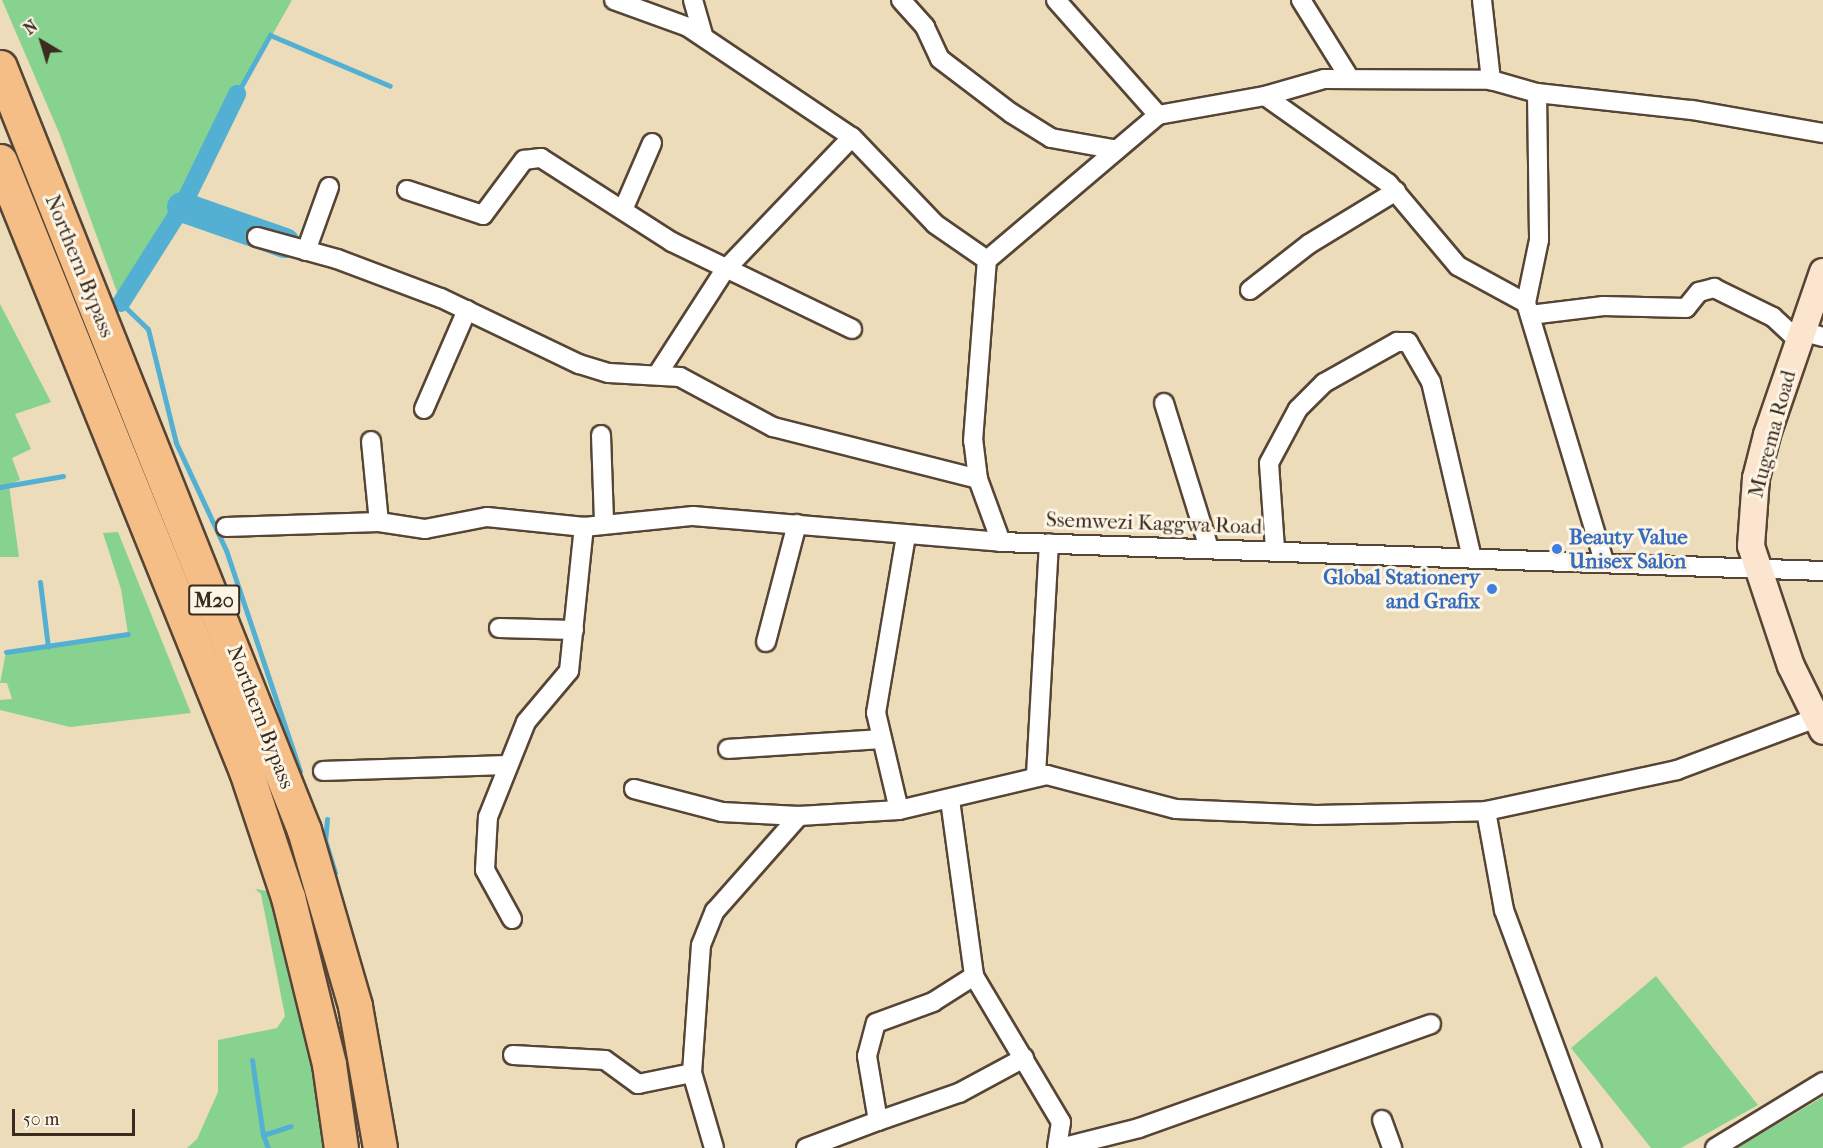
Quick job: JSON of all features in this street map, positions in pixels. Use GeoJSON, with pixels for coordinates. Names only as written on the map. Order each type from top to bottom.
{"type":"FeatureCollection","features":[{"type":"Feature","properties":{"kind":"highway","name":"Northern Bypass"},"geometry":{"type":"LineString","coordinates":[[0,67],[304,830],[355,1006],[380,1148]]}},
{"type":"Feature","properties":{"kind":"highway","name":"Northern Bypass"},"geometry":{"type":"LineString","coordinates":[[0,161],[246,771],[288,897],[329,1064],[341,1148]]}},
{"type":"Feature","properties":{"kind":"street"},"geometry":{"type":"LineString","coordinates":[[614,0],[704,36],[852,136],[934,224],[987,261]]}},
{"type":"Feature","properties":{"kind":"street"},"geometry":{"type":"LineString","coordinates":[[693,0],[704,36]]}},
{"type":"Feature","properties":{"kind":"street"},"geometry":{"type":"LineString","coordinates":[[902,0],[925,27],[940,59],[1011,113],[1051,138],[1113,149]]}},
{"type":"Feature","properties":{"kind":"street"},"geometry":{"type":"LineString","coordinates":[[1056,0],[1158,115]]}},
{"type":"Feature","properties":{"kind":"street"},"geometry":{"type":"LineString","coordinates":[[1301,0],[1348,77]]}},
{"type":"Feature","properties":{"kind":"street"},"geometry":{"type":"LineString","coordinates":[[1482,0],[1491,80]]}},
{"type":"Feature","properties":{"kind":"street"},"geometry":{"type":"LineString","coordinates":[[1001,542],[978,479],[973,441],[987,261],[1113,149],[1158,115],[1265,96],[1348,77],[1491,80],[1537,93],[1692,110],[1823,133]]}},
{"type":"Feature","properties":{"kind":"street"},"geometry":{"type":"LineString","coordinates":[[1537,93],[1539,240],[1528,309],[1604,561]]}},
{"type":"Feature","properties":{"kind":"street"},"geometry":{"type":"LineString","coordinates":[[1265,96],[1396,191],[1458,267],[1528,309],[1603,306],[1686,308],[1699,292],[1714,288],[1807,336]]}},
{"type":"Feature","properties":{"kind":"street"},"geometry":{"type":"LineString","coordinates":[[659,372],[724,271],[852,136]]}},
{"type":"Feature","properties":{"kind":"street"},"geometry":{"type":"LineString","coordinates":[[623,210],[652,143]]}},
{"type":"Feature","properties":{"kind":"street"},"geometry":{"type":"LineString","coordinates":[[407,190],[483,215],[524,160],[541,158],[724,271],[852,329]]}},
{"type":"Feature","properties":{"kind":"street"},"geometry":{"type":"LineString","coordinates":[[306,250],[329,187]]}},
{"type":"Feature","properties":{"kind":"street"},"geometry":{"type":"LineString","coordinates":[[1250,290],[1309,244],[1396,191]]}},
{"type":"Feature","properties":{"kind":"street"},"geometry":{"type":"LineString","coordinates":[[257,237],[306,250],[468,310],[579,363],[609,373],[659,372],[696,385],[773,427],[978,479]]}},
{"type":"Feature","properties":{"kind":"street","name":"Mugema Road"},"geometry":{"type":"LineString","coordinates":[[1820,724],[1754,567],[1756,478],[1807,336],[1823,272]]}},
{"type":"Feature","properties":{"kind":"street"},"geometry":{"type":"LineString","coordinates":[[424,408],[468,310]]}},
{"type":"Feature","properties":{"kind":"street"},"geometry":{"type":"LineString","coordinates":[[1275,549],[1269,463],[1302,403],[1355,365],[1397,342],[1408,342],[1431,382],[1472,558]]}},
{"type":"Feature","properties":{"kind":"street"},"geometry":{"type":"LineString","coordinates":[[1164,403],[1208,545]]}},
{"type":"Feature","properties":{"kind":"street"},"geometry":{"type":"LineString","coordinates":[[601,435],[604,523]]}},
{"type":"Feature","properties":{"kind":"street"},"geometry":{"type":"LineString","coordinates":[[370,441],[379,522]]}},
{"type":"Feature","properties":{"kind":"street","name":"Ssemwezi Kaggwa Road"},"geometry":{"type":"LineString","coordinates":[[226,527],[379,522],[425,529],[487,517],[584,526],[693,516],[1001,542],[1208,545],[1472,558],[1754,567],[1823,572]]}},
{"type":"Feature","properties":{"kind":"street"},"geometry":{"type":"LineString","coordinates":[[766,642],[796,524]]}},
{"type":"Feature","properties":{"kind":"street"},"geometry":{"type":"LineString","coordinates":[[512,919],[488,882],[484,856],[488,817],[506,765],[526,722],[569,671],[584,526]]}},
{"type":"Feature","properties":{"kind":"street"},"geometry":{"type":"LineString","coordinates":[[900,810],[881,739],[877,692],[906,535]]}},
{"type":"Feature","properties":{"kind":"street"},"geometry":{"type":"LineString","coordinates":[[1036,775],[1048,543]]}},
{"type":"Feature","properties":{"kind":"street"},"geometry":{"type":"LineString","coordinates":[[499,628],[574,630]]}},
{"type":"Feature","properties":{"kind":"street"},"geometry":{"type":"LineString","coordinates":[[634,789],[722,812],[799,816],[900,810],[950,801],[1036,775],[1176,809],[1316,815],[1486,810],[1677,770],[1820,724]]}},
{"type":"Feature","properties":{"kind":"street"},"geometry":{"type":"LineString","coordinates":[[728,749],[881,739]]}},
{"type":"Feature","properties":{"kind":"street"},"geometry":{"type":"LineString","coordinates":[[323,771],[506,765]]}},
{"type":"Feature","properties":{"kind":"street"},"geometry":{"type":"LineString","coordinates":[[950,801],[974,976],[1060,1122],[1058,1148],[1139,1128],[1431,1024]]}},
{"type":"Feature","properties":{"kind":"street"},"geometry":{"type":"LineString","coordinates":[[1486,810],[1504,910],[1592,1148]]}},
{"type":"Feature","properties":{"kind":"street"},"geometry":{"type":"LineString","coordinates":[[714,1148],[692,1073],[695,987],[709,921],[799,816]]}},
{"type":"Feature","properties":{"kind":"street"},"geometry":{"type":"LineString","coordinates":[[878,1121],[867,1067],[872,1029],[881,1020],[933,1002],[974,976]]}},
{"type":"Feature","properties":{"kind":"street"},"geometry":{"type":"LineString","coordinates":[[513,1055],[605,1060],[638,1084],[692,1073]]}},
{"type":"Feature","properties":{"kind":"street"},"geometry":{"type":"LineString","coordinates":[[806,1148],[959,1093],[1024,1058]]}},
{"type":"Feature","properties":{"kind":"street"},"geometry":{"type":"LineString","coordinates":[[1716,1148],[1823,1082]]}},
{"type":"Feature","properties":{"kind":"street"},"geometry":{"type":"LineString","coordinates":[[1382,1120],[1392,1148]]}},
{"type":"Feature","properties":{"kind":"green space"},"geometry":{"type":"Polygon","coordinates":[[[2,0],[292,0],[121,303],[60,135],[2,0]]]}},
{"type":"Feature","properties":{"kind":"green space"},"geometry":{"type":"Polygon","coordinates":[[[0,304],[51,402],[15,414],[31,449],[12,458],[20,480],[9,485],[19,557],[0,557],[0,304]]]}},
{"type":"Feature","properties":{"kind":"green space"},"geometry":{"type":"Polygon","coordinates":[[[118,532],[191,713],[70,727],[0,710],[0,700],[12,699],[7,683],[0,683],[6,652],[128,634],[121,589],[103,533],[118,532]]]}},
{"type":"Feature","properties":{"kind":"green space"},"geometry":{"type":"Polygon","coordinates":[[[255,889],[274,892],[294,947],[323,1148],[187,1148],[197,1139],[218,1092],[218,1040],[277,1028],[285,1016],[261,894],[255,889]]]}},
{"type":"Feature","properties":{"kind":"green space"},"geometry":{"type":"Polygon","coordinates":[[[1656,976],[1758,1105],[1681,1148],[1651,1148],[1571,1048],[1656,976]]]}},
{"type":"Feature","properties":{"kind":"green space"},"geometry":{"type":"Polygon","coordinates":[[[1823,1097],[1823,1148],[1736,1148],[1823,1097]]]}},
{"type":"Feature","properties":{"kind":"waterway"},"geometry":{"type":"LineString","coordinates":[[237,94],[270,35],[390,86]]}},
{"type":"Feature","properties":{"kind":"waterway"},"geometry":{"type":"LineString","coordinates":[[121,303],[182,207],[237,94]]}},
{"type":"Feature","properties":{"kind":"waterway"},"geometry":{"type":"LineString","coordinates":[[182,207],[285,243]]}},
{"type":"Feature","properties":{"kind":"waterway"},"geometry":{"type":"LineString","coordinates":[[121,303],[148,329],[176,443],[226,550],[300,771]]}},
{"type":"Feature","properties":{"kind":"waterway"},"geometry":{"type":"LineString","coordinates":[[0,487],[63,476]]}},
{"type":"Feature","properties":{"kind":"waterway"},"geometry":{"type":"LineString","coordinates":[[40,582],[48,647]]}},
{"type":"Feature","properties":{"kind":"waterway"},"geometry":{"type":"LineString","coordinates":[[6,652],[128,634]]}},
{"type":"Feature","properties":{"kind":"waterway"},"geometry":{"type":"LineString","coordinates":[[327,819],[325,840],[335,872]]}},
{"type":"Feature","properties":{"kind":"waterway"},"geometry":{"type":"LineString","coordinates":[[252,1060],[263,1135]]}},
{"type":"Feature","properties":{"kind":"waterway"},"geometry":{"type":"LineString","coordinates":[[268,1148],[263,1135],[291,1126]]}},
{"type":"Feature","properties":{"kind":"place","name":"Beauty Value Unisex Salon"},"geometry":{"type":"Point","coordinates":[1557,549]}},
{"type":"Feature","properties":{"kind":"place","name":"Global Stationery and Grafix"},"geometry":{"type":"Point","coordinates":[1492,589]}}]}
